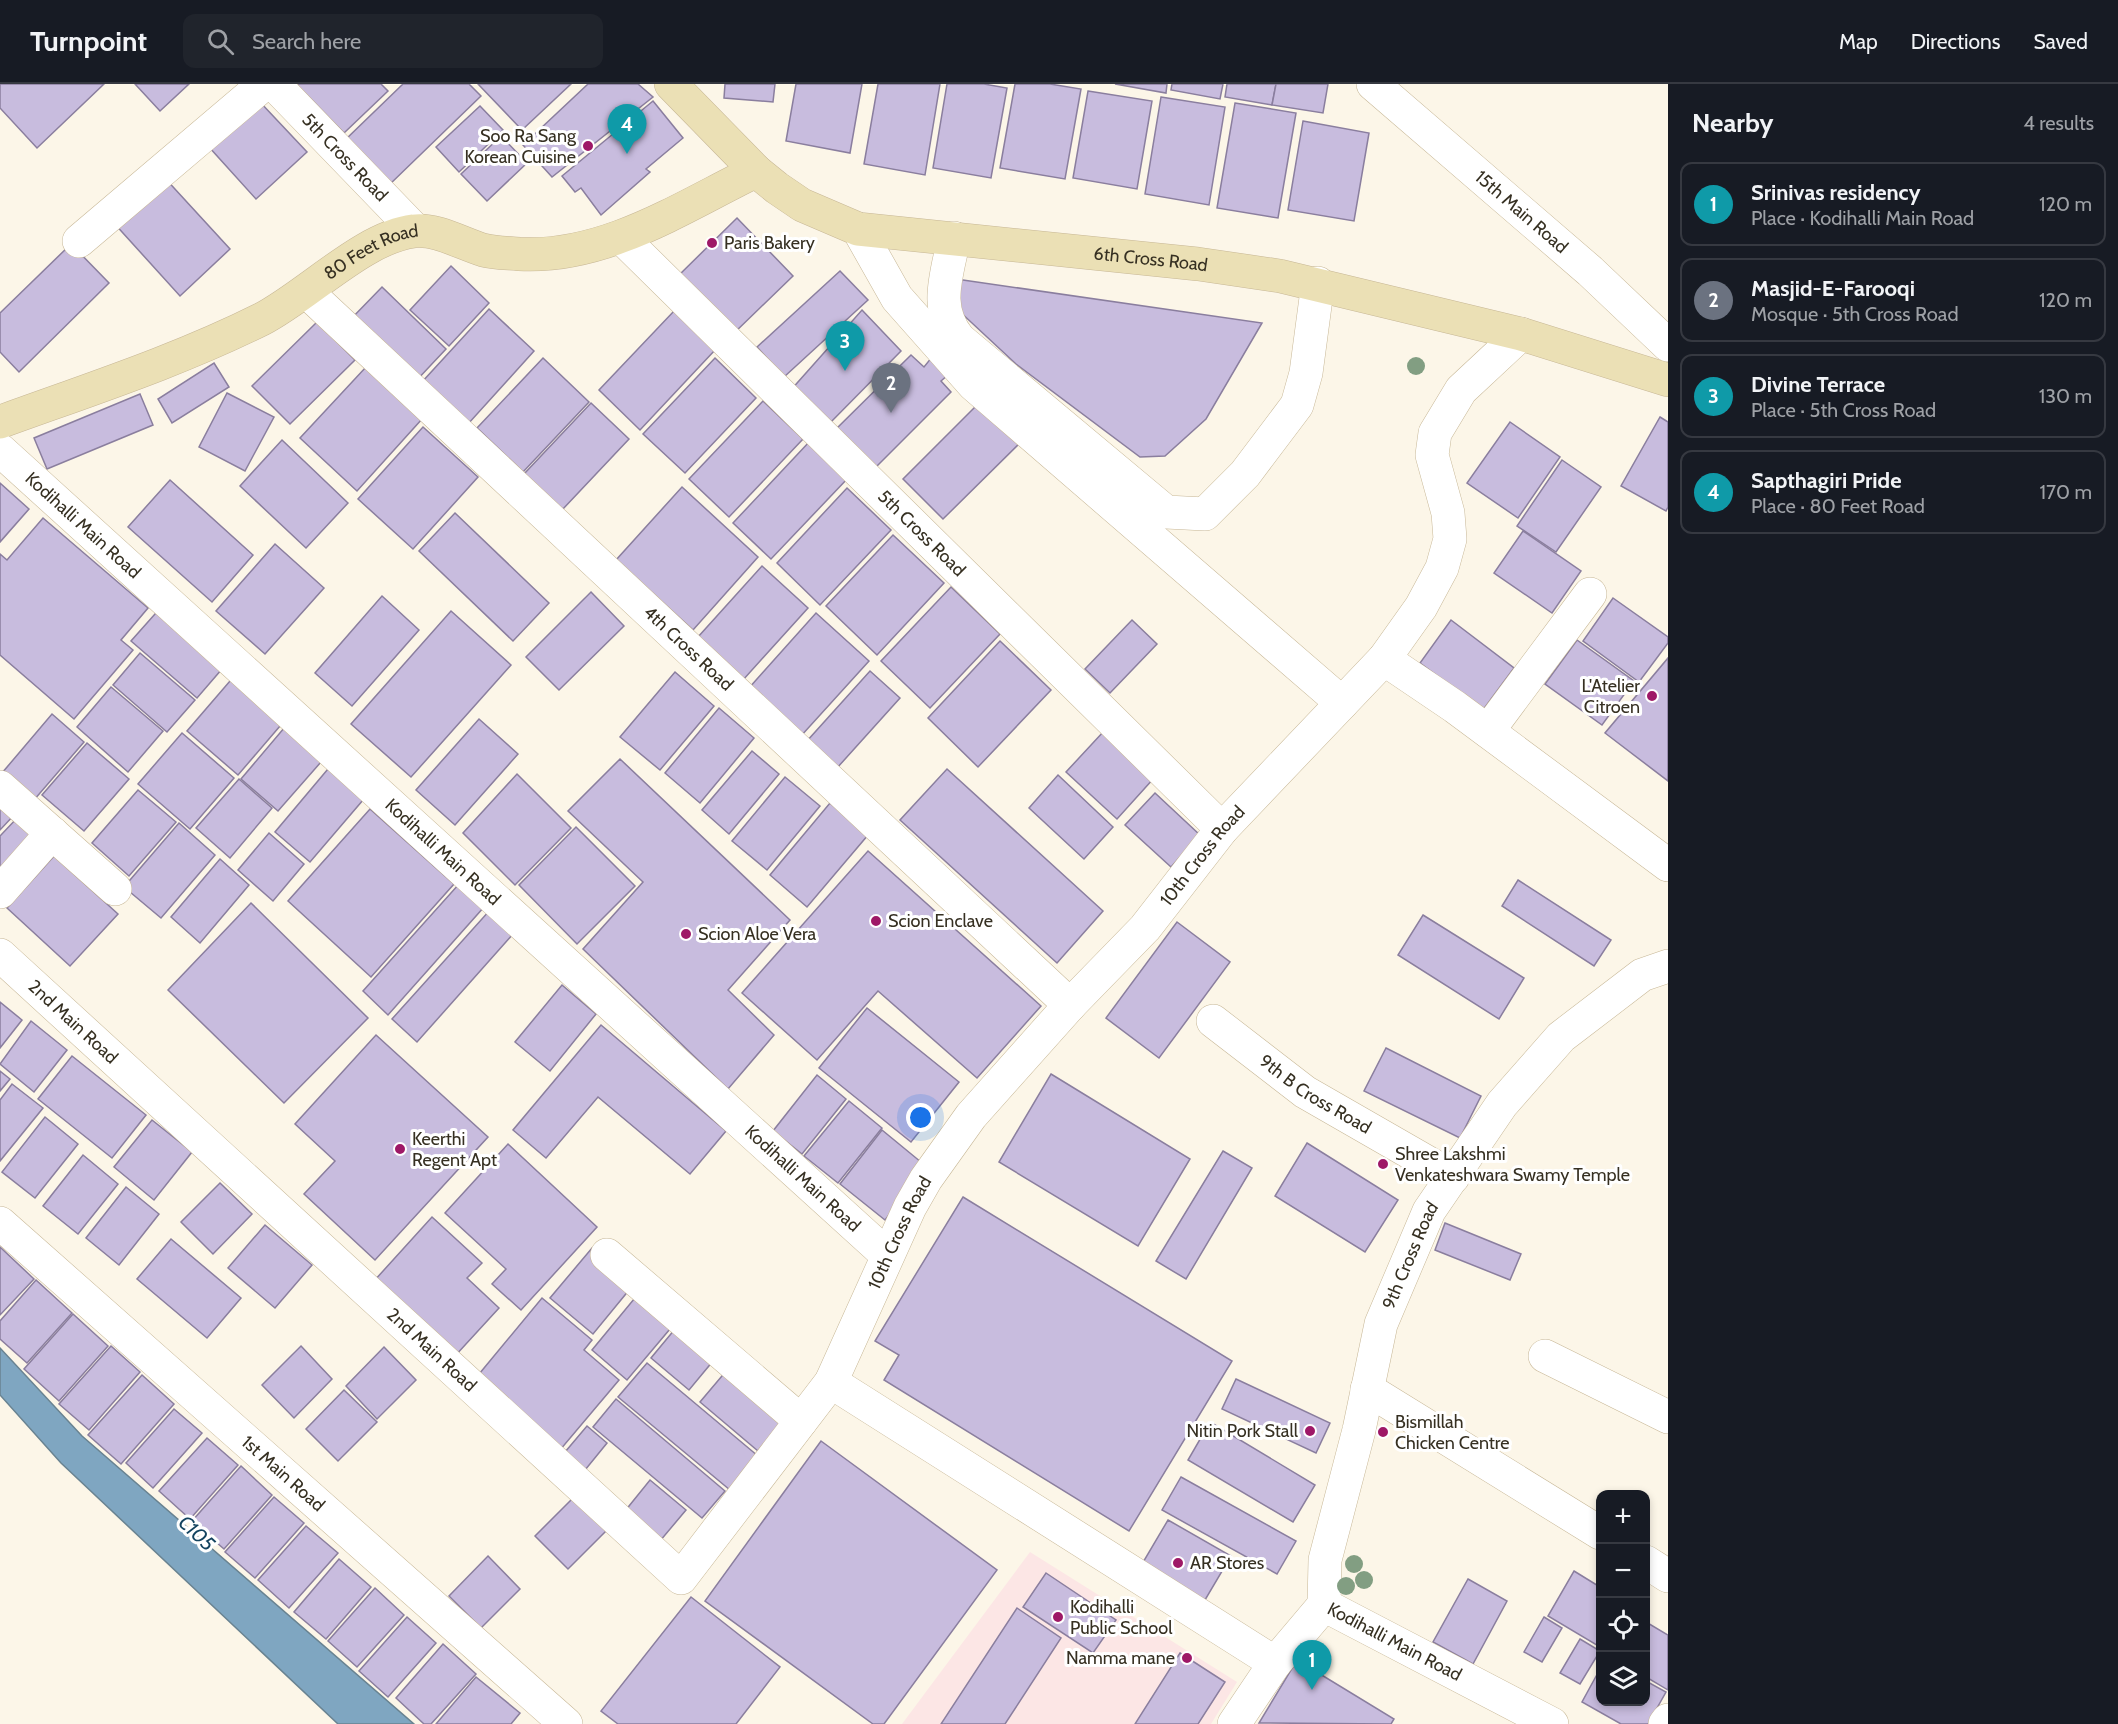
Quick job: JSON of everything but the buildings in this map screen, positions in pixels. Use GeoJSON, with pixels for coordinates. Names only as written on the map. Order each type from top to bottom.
{"type":"FeatureCollection","features":[{"type":"Feature","properties":{"kind":"street"},"geometry":{"type":"LineString","coordinates":[[79,241],[264,84]]}},
{"type":"Feature","properties":{"kind":"street","name":"5th Cross Road"},"geometry":{"type":"LineString","coordinates":[[274,84],[415,230]]}},
{"type":"Feature","properties":{"kind":"street","name":"6th Cross Road"},"geometry":{"type":"LineString","coordinates":[[671,84],[756,171],[802,205],[858,229],[1218,267],[1318,283],[1521,334],[1668,380]]}},
{"type":"Feature","properties":{"kind":"street","name":"15th Main Road"},"geometry":{"type":"LineString","coordinates":[[1374,84],[1590,271],[1668,345]]}},
{"type":"Feature","properties":{"kind":"street","name":"80 Feet Road"},"geometry":{"type":"LineString","coordinates":[[0,422],[176,358],[261,319],[307,292],[375,243],[415,230],[486,251],[522,254],[581,250],[621,237],[756,171]]}},
{"type":"Feature","properties":{"kind":"street"},"geometry":{"type":"LineString","coordinates":[[858,229],[897,298],[974,385],[1342,703]]}},
{"type":"Feature","properties":{"kind":"street","name":"5th Cross Road"},"geometry":{"type":"LineString","coordinates":[[621,237],[1222,830]]}},
{"type":"Feature","properties":{"kind":"street"},"geometry":{"type":"LineString","coordinates":[[954,238],[943,309],[947,325],[1166,512],[1205,514],[1245,474],[1297,405],[1306,372],[1318,283]]}},
{"type":"Feature","properties":{"kind":"street","name":"4th Cross Road"},"geometry":{"type":"LineString","coordinates":[[307,292],[1070,1005]]}},
{"type":"Feature","properties":{"kind":"street","name":"10th Cross Road"},"geometry":{"type":"LineString","coordinates":[[831,1382],[886,1255],[926,1179],[971,1116],[1070,1005],[1151,921],[1222,830],[1384,659],[1421,607],[1447,554],[1450,526],[1432,455],[1435,433],[1461,390],[1521,334]]}},
{"type":"Feature","properties":{"kind":"street","name":"Kodihalli Main Road"},"geometry":{"type":"LineString","coordinates":[[0,450],[886,1255]]}},
{"type":"Feature","properties":{"kind":"street"},"geometry":{"type":"LineString","coordinates":[[1488,731],[1590,594]]}},
{"type":"Feature","properties":{"kind":"street"},"geometry":{"type":"LineString","coordinates":[[1384,659],[1488,731],[1668,865]]}},
{"type":"Feature","properties":{"kind":"street"},"geometry":{"type":"LineString","coordinates":[[0,787],[115,890]]}},
{"type":"Feature","properties":{"kind":"street"},"geometry":{"type":"LineString","coordinates":[[0,892],[52,833]]}},
{"type":"Feature","properties":{"kind":"street","name":"2nd Main Road"},"geometry":{"type":"LineString","coordinates":[[0,956],[681,1578],[831,1382]]}},
{"type":"Feature","properties":{"kind":"street"},"geometry":{"type":"LineString","coordinates":[[1655,970],[1668,995]]}},
{"type":"Feature","properties":{"kind":"street","name":"9th Cross Road"},"geometry":{"type":"LineString","coordinates":[[1324,1605],[1325,1560],[1368,1389],[1381,1324],[1429,1211],[1502,1104],[1561,1037],[1655,970]]}},
{"type":"Feature","properties":{"kind":"street","name":"9th B Cross Road"},"geometry":{"type":"LineString","coordinates":[[1213,1022],[1305,1092],[1453,1177]]}},
{"type":"Feature","properties":{"kind":"street","name":"1st Main Road"},"geometry":{"type":"LineString","coordinates":[[0,1223],[566,1724]]}},
{"type":"Feature","properties":{"kind":"street"},"geometry":{"type":"LineString","coordinates":[[607,1255],[801,1421]]}},
{"type":"Feature","properties":{"kind":"street"},"geometry":{"type":"LineString","coordinates":[[1545,1356],[1668,1417]]}},
{"type":"Feature","properties":{"kind":"street"},"geometry":{"type":"LineString","coordinates":[[831,1382],[1275,1663]]}},
{"type":"Feature","properties":{"kind":"street"},"geometry":{"type":"LineString","coordinates":[[1368,1389],[1596,1531]]}},
{"type":"Feature","properties":{"kind":"street"},"geometry":{"type":"LineString","coordinates":[[1650,1565],[1668,1576]]}},
{"type":"Feature","properties":{"kind":"street","name":"Kodihalli Main Road"},"geometry":{"type":"LineString","coordinates":[[1234,1724],[1275,1663],[1324,1605],[1544,1722]]}},
{"type":"Feature","properties":{"kind":"street"},"geometry":{"type":"LineString","coordinates":[[1665,1724],[1668,1720]]}},
{"type":"Feature","properties":{"kind":"shaded area","name":"Kodihalli Public School"},"geometry":{"type":"Polygon","coordinates":[[[1030,1552],[1237,1682],[1211,1724],[902,1724],[1030,1552]]]}},
{"type":"Feature","properties":{"kind":"water"},"geometry":{"type":"Polygon","coordinates":[[[0,1348],[82,1436],[414,1724],[338,1724],[61,1463],[0,1395],[0,1348]]]}},
{"type":"Feature","properties":{"kind":"place","name":"Soo Ra Sang Korean Cuisine"},"geometry":{"type":"Point","coordinates":[588,146]}},
{"type":"Feature","properties":{"kind":"place","name":"Sapthagiri Pride"},"geometry":{"type":"Point","coordinates":[627,154]}},
{"type":"Feature","properties":{"kind":"place","name":"Paris Bakery"},"geometry":{"type":"Point","coordinates":[712,243]}},
{"type":"Feature","properties":{"kind":"place","name":"Divine Terrace"},"geometry":{"type":"Point","coordinates":[845,371]}},
{"type":"Feature","properties":{"kind":"place","name":"Masjid-E-Farooqi"},"geometry":{"type":"Point","coordinates":[891,413]}},
{"type":"Feature","properties":{"kind":"place","name":"L'Atelier Citroen"},"geometry":{"type":"Point","coordinates":[1652,696]}},
{"type":"Feature","properties":{"kind":"place","name":"Scion Enclave"},"geometry":{"type":"Point","coordinates":[876,921]}},
{"type":"Feature","properties":{"kind":"place","name":"Scion Aloe Vera"},"geometry":{"type":"Point","coordinates":[686,934]}},
{"type":"Feature","properties":{"kind":"place","name":"Keerthi Regent Apt"},"geometry":{"type":"Point","coordinates":[400,1149]}},
{"type":"Feature","properties":{"kind":"place","name":"Shree Lakshmi Venkateshwara Swamy Temple"},"geometry":{"type":"Point","coordinates":[1383,1164]}},
{"type":"Feature","properties":{"kind":"place","name":"Nitin Pork Stall"},"geometry":{"type":"Point","coordinates":[1310,1431]}},
{"type":"Feature","properties":{"kind":"place","name":"Bismillah Chicken Centre"},"geometry":{"type":"Point","coordinates":[1383,1432]}},
{"type":"Feature","properties":{"kind":"place","name":"AR Stores"},"geometry":{"type":"Point","coordinates":[1178,1563]}},
{"type":"Feature","properties":{"kind":"place","name":"Kodihalli Public School"},"geometry":{"type":"Point","coordinates":[1058,1617]}},
{"type":"Feature","properties":{"kind":"place","name":"Namma mane"},"geometry":{"type":"Point","coordinates":[1187,1658]}},
{"type":"Feature","properties":{"kind":"place","name":"Srinivas residency"},"geometry":{"type":"Point","coordinates":[1312,1690]}},
{"type":"Feature","properties":{"kind":"water label","name":"C105"},"geometry":{"type":"Point","coordinates":[197,1533]}}]}
